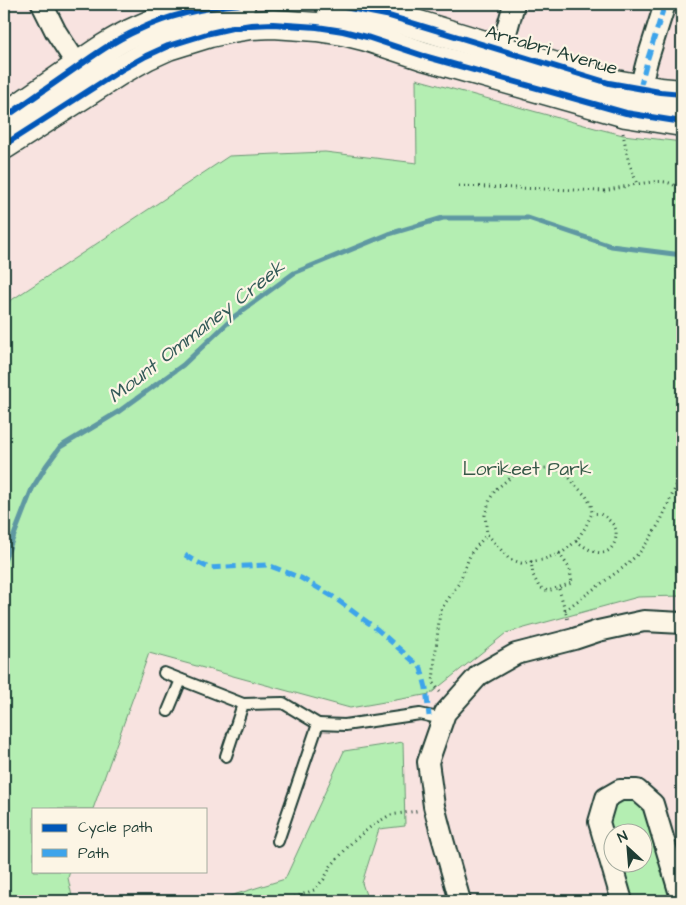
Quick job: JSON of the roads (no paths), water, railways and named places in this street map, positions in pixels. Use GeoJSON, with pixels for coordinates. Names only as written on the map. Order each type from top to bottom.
{"type":"FeatureCollection","features":[{"type":"Feature","properties":{"kind":"street"},"geometry":{"type":"LineString","coordinates":[[42,4],[56,32],[85,77]]}},
{"type":"Feature","properties":{"kind":"street","name":"Arrabri Avenue"},"geometry":{"type":"LineString","coordinates":[[4,145],[85,77],[122,37],[140,29],[193,12],[241,4]]}},
{"type":"Feature","properties":{"kind":"street","name":"Arrabri Avenue"},"geometry":{"type":"LineString","coordinates":[[329,4],[386,15],[498,63],[626,113],[682,122]]}},
{"type":"Feature","properties":{"kind":"street"},"geometry":{"type":"LineString","coordinates":[[498,63],[514,4]]}},
{"type":"Feature","properties":{"kind":"street"},"geometry":{"type":"LineString","coordinates":[[665,4],[647,61],[666,89]]}},
{"type":"Feature","properties":{"kind":"street","name":"Arrabri Avenue"},"geometry":{"type":"LineString","coordinates":[[4,118],[85,77],[121,70],[168,46],[232,28],[273,24],[343,31],[424,56],[498,63],[609,83],[666,89]]}},
{"type":"Feature","properties":{"kind":"street"},"geometry":{"type":"LineString","coordinates":[[460,901],[434,806],[428,762],[445,714],[479,675],[516,654],[598,631],[644,621],[682,623]]}},
{"type":"Feature","properties":{"kind":"street"},"geometry":{"type":"LineString","coordinates":[[622,901],[599,822],[606,798],[620,790],[637,790],[653,804],[682,901]]}},
{"type":"Feature","properties":{"kind":"lane"},"geometry":{"type":"LineString","coordinates":[[164,674],[243,704],[283,703],[318,724],[346,725],[420,714],[443,718]]}},
{"type":"Feature","properties":{"kind":"lane"},"geometry":{"type":"LineString","coordinates":[[168,711],[181,680]]}},
{"type":"Feature","properties":{"kind":"lane"},"geometry":{"type":"LineString","coordinates":[[226,756],[243,704]]}},
{"type":"Feature","properties":{"kind":"lane"},"geometry":{"type":"LineString","coordinates":[[278,841],[318,724]]}},
{"type":"Feature","properties":{"kind":"waterway","name":"Mount Ommaney Creek"},"geometry":{"type":"LineString","coordinates":[[4,561],[32,489],[60,447],[118,412],[183,365],[235,316],[294,273],[389,234],[443,218],[528,218],[611,246],[682,255]]}},
{"type":"Feature","properties":{"kind":"park label","name":"Lorikeet Park"},"geometry":{"type":"Point","coordinates":[527,468]}}]}
